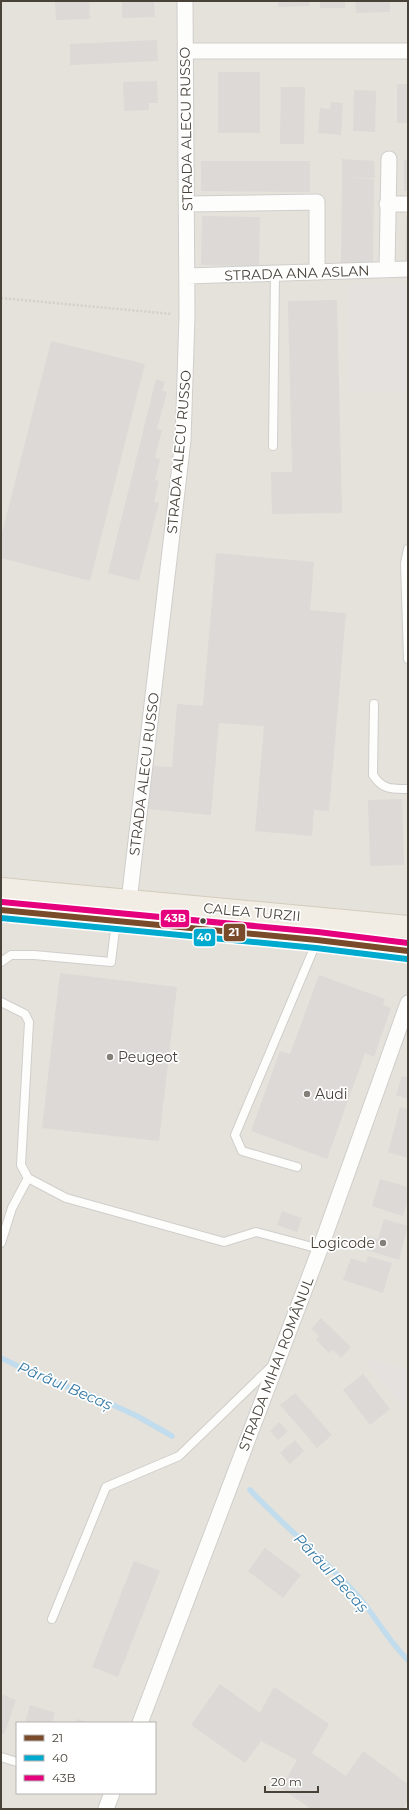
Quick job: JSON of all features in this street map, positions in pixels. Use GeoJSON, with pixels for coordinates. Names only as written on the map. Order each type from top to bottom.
{"type":"FeatureCollection","features":[{"type":"Feature","properties":{"kind":"main road","name":"CALEA TURZII"},"geometry":{"type":"LineString","coordinates":[[1,889],[408,927]]}},
{"type":"Feature","properties":{"kind":"main road","name":"CALEA TURZII"},"geometry":{"type":"LineString","coordinates":[[1,910],[408,950]]}},
{"type":"Feature","properties":{"kind":"street","name":"STRADA ALECU RUSSO"},"geometry":{"type":"LineString","coordinates":[[129,901],[183,440],[187,316],[185,1]]}},
{"type":"Feature","properties":{"kind":"street"},"geometry":{"type":"LineString","coordinates":[[185,51],[408,51]]}},
{"type":"Feature","properties":{"kind":"street"},"geometry":{"type":"LineString","coordinates":[[387,269],[389,159]]}},
{"type":"Feature","properties":{"kind":"street"},"geometry":{"type":"LineString","coordinates":[[187,204],[317,202],[317,272]]}},
{"type":"Feature","properties":{"kind":"street"},"geometry":{"type":"LineString","coordinates":[[387,204],[408,204]]}},
{"type":"Feature","properties":{"kind":"street","name":"STRADA ANA ASLAN"},"geometry":{"type":"LineString","coordinates":[[187,276],[408,269]]}},
{"type":"Feature","properties":{"kind":"street","name":"STRADA MIHAI ROMÂNUL"},"geometry":{"type":"LineString","coordinates":[[140,1722],[320,1249],[408,1003]]}},
{"type":"Feature","properties":{"kind":"street"},"geometry":{"type":"LineString","coordinates":[[106,1809],[111,1794]]}},
{"type":"Feature","properties":{"kind":"lane"},"geometry":{"type":"LineString","coordinates":[[273,446],[275,273]]}},
{"type":"Feature","properties":{"kind":"lane"},"geometry":{"type":"LineString","coordinates":[[408,549],[405,563],[408,659]]}},
{"type":"Feature","properties":{"kind":"lane"},"geometry":{"type":"LineString","coordinates":[[374,704],[373,774],[379,784],[391,789],[408,789]]}},
{"type":"Feature","properties":{"kind":"lane"},"geometry":{"type":"LineString","coordinates":[[1,962],[11,955],[34,955],[111,962],[116,922]]}},
{"type":"Feature","properties":{"kind":"lane"},"geometry":{"type":"LineString","coordinates":[[297,1166],[242,1151],[235,1135],[317,940]]}},
{"type":"Feature","properties":{"kind":"lane"},"geometry":{"type":"LineString","coordinates":[[1,1002],[25,1014],[30,1022],[21,1165],[28,1178],[66,1198],[224,1242],[256,1232],[280,1237],[320,1249]]}},
{"type":"Feature","properties":{"kind":"lane"},"geometry":{"type":"LineString","coordinates":[[1,1243],[12,1208],[28,1178]]}},
{"type":"Feature","properties":{"kind":"lane"},"geometry":{"type":"LineString","coordinates":[[52,1619],[106,1487],[179,1456],[278,1360]]}},
{"type":"Feature","properties":{"kind":"lane"},"geometry":{"type":"LineString","coordinates":[[1,1757],[16,1762]]}},
{"type":"Feature","properties":{"kind":"path"},"geometry":{"type":"LineString","coordinates":[[1,298],[187,316]]}},
{"type":"Feature","properties":{"kind":"shaded area"},"geometry":{"type":"Polygon","coordinates":[[[1,1],[408,1],[408,1809],[1,1809],[1,1]]]}},
{"type":"Feature","properties":{"kind":"shaded area"},"geometry":{"type":"Polygon","coordinates":[[[347,285],[408,285],[408,393],[348,393],[347,285]]]}},
{"type":"Feature","properties":{"kind":"shaded area"},"geometry":{"type":"Polygon","coordinates":[[[362,1358],[408,1369],[408,1414],[362,1358]]]}},
{"type":"Feature","properties":{"kind":"building"},"geometry":{"type":"Polygon","coordinates":[[[55,1],[89,1],[90,19],[56,20],[55,1]]]}},
{"type":"Feature","properties":{"kind":"building"},"geometry":{"type":"Polygon","coordinates":[[[122,1],[154,1],[155,17],[122,18],[122,1]]]}},
{"type":"Feature","properties":{"kind":"building"},"geometry":{"type":"Polygon","coordinates":[[[278,1],[309,1],[310,6],[278,7],[278,1]]]}},
{"type":"Feature","properties":{"kind":"building"},"geometry":{"type":"Polygon","coordinates":[[[320,1],[345,1],[345,8],[320,8],[320,1]]]}},
{"type":"Feature","properties":{"kind":"building"},"geometry":{"type":"Polygon","coordinates":[[[355,1],[390,1],[390,12],[356,13],[355,1]]]}},
{"type":"Feature","properties":{"kind":"building"},"geometry":{"type":"Polygon","coordinates":[[[157,40],[158,61],[70,65],[70,44],[157,40]]]}},
{"type":"Feature","properties":{"kind":"building"},"geometry":{"type":"Polygon","coordinates":[[[218,72],[260,72],[260,133],[218,133],[218,72]]]}},
{"type":"Feature","properties":{"kind":"building"},"geometry":{"type":"Polygon","coordinates":[[[157,81],[158,103],[149,103],[149,110],[124,111],[123,82],[157,81]]]}},
{"type":"Feature","properties":{"kind":"building"},"geometry":{"type":"Polygon","coordinates":[[[397,84],[408,84],[408,123],[397,123],[397,84]]]}},
{"type":"Feature","properties":{"kind":"building"},"geometry":{"type":"Polygon","coordinates":[[[281,87],[305,87],[304,144],[280,144],[281,87]]]}},
{"type":"Feature","properties":{"kind":"building"},"geometry":{"type":"Polygon","coordinates":[[[354,90],[376,91],[375,132],[353,131],[354,90]]]}},
{"type":"Feature","properties":{"kind":"building"},"geometry":{"type":"Polygon","coordinates":[[[331,102],[343,103],[341,135],[318,133],[320,108],[330,109],[331,102]]]}},
{"type":"Feature","properties":{"kind":"building"},"geometry":{"type":"Polygon","coordinates":[[[342,159],[374,161],[375,178],[342,177],[342,159]]]}},
{"type":"Feature","properties":{"kind":"building"},"geometry":{"type":"Polygon","coordinates":[[[404,160],[408,160],[408,191],[404,191],[404,160]]]}},
{"type":"Feature","properties":{"kind":"building"},"geometry":{"type":"Polygon","coordinates":[[[201,161],[310,161],[310,192],[201,191],[201,161]]]}},
{"type":"Feature","properties":{"kind":"building"},"geometry":{"type":"Polygon","coordinates":[[[342,177],[374,179],[373,264],[341,263],[342,177]]]}},
{"type":"Feature","properties":{"kind":"building"},"geometry":{"type":"Polygon","coordinates":[[[202,216],[260,217],[259,266],[201,265],[202,216]]]}},
{"type":"Feature","properties":{"kind":"building"},"geometry":{"type":"Polygon","coordinates":[[[406,216],[408,216],[408,264],[405,264],[406,216]]]}},
{"type":"Feature","properties":{"kind":"building"},"geometry":{"type":"Polygon","coordinates":[[[337,300],[342,513],[272,514],[271,472],[292,472],[288,301],[337,300]]]}},
{"type":"Feature","properties":{"kind":"building"},"geometry":{"type":"Polygon","coordinates":[[[51,341],[145,364],[90,581],[1,558],[1,537],[51,341]]]}},
{"type":"Feature","properties":{"kind":"building"},"geometry":{"type":"Polygon","coordinates":[[[156,379],[165,382],[162,391],[167,392],[157,429],[162,430],[155,458],[160,459],[155,480],[159,481],[154,502],[159,503],[139,581],[108,573],[156,379]]]}},
{"type":"Feature","properties":{"kind":"building"},"geometry":{"type":"Polygon","coordinates":[[[216,553],[314,562],[310,610],[346,613],[329,811],[314,810],[312,836],[255,831],[264,726],[219,723],[211,815],[148,809],[152,766],[172,767],[177,704],[203,706],[216,553]]]}},
{"type":"Feature","properties":{"kind":"building"},"geometry":{"type":"Polygon","coordinates":[[[402,799],[404,865],[370,866],[368,800],[402,799]]]}},
{"type":"Feature","properties":{"kind":"building","name":"Peugeot"},"geometry":{"type":"Polygon","coordinates":[[[60,973],[177,987],[159,1141],[42,1128],[60,973]]]}},
{"type":"Feature","properties":{"kind":"building","name":"Audi"},"geometry":{"type":"Polygon","coordinates":[[[319,975],[385,999],[383,1005],[391,1008],[374,1057],[365,1053],[327,1159],[251,1131],[280,1051],[290,1054],[319,975]]]}},
{"type":"Feature","properties":{"kind":"building"},"geometry":{"type":"Polygon","coordinates":[[[402,1076],[408,1078],[408,1099],[396,1095],[402,1076]]]}},
{"type":"Feature","properties":{"kind":"building"},"geometry":{"type":"Polygon","coordinates":[[[400,1107],[408,1109],[408,1158],[388,1152],[400,1107]]]}},
{"type":"Feature","properties":{"kind":"building"},"geometry":{"type":"Polygon","coordinates":[[[380,1179],[408,1187],[408,1200],[403,1216],[372,1206],[380,1179]]]}},
{"type":"Feature","properties":{"kind":"building"},"geometry":{"type":"Polygon","coordinates":[[[282,1211],[302,1218],[297,1232],[277,1225],[282,1211]]]}},
{"type":"Feature","properties":{"kind":"building","name":"Logicode"},"geometry":{"type":"Polygon","coordinates":[[[384,1219],[408,1226],[399,1260],[360,1248],[364,1235],[378,1239],[384,1219]]]}},
{"type":"Feature","properties":{"kind":"building"},"geometry":{"type":"Polygon","coordinates":[[[368,1256],[392,1263],[383,1293],[343,1280],[351,1258],[366,1263],[368,1256]]]}},
{"type":"Feature","properties":{"kind":"building"},"geometry":{"type":"Polygon","coordinates":[[[321,1318],[351,1347],[341,1358],[333,1350],[329,1353],[316,1340],[319,1336],[311,1329],[321,1318]]]}},
{"type":"Feature","properties":{"kind":"building"},"geometry":{"type":"Polygon","coordinates":[[[363,1374],[390,1409],[370,1425],[343,1390],[363,1374]]]}},
{"type":"Feature","properties":{"kind":"building"},"geometry":{"type":"Polygon","coordinates":[[[295,1393],[332,1435],[317,1448],[280,1405],[295,1393]]]}},
{"type":"Feature","properties":{"kind":"building"},"geometry":{"type":"Polygon","coordinates":[[[279,1422],[288,1431],[278,1440],[270,1431],[279,1422]]]}},
{"type":"Feature","properties":{"kind":"building"},"geometry":{"type":"Polygon","coordinates":[[[295,1440],[304,1451],[290,1464],[280,1453],[295,1440]]]}},
{"type":"Feature","properties":{"kind":"building"},"geometry":{"type":"Polygon","coordinates":[[[265,1548],[301,1575],[283,1598],[248,1571],[265,1548]]]}},
{"type":"Feature","properties":{"kind":"building"},"geometry":{"type":"Polygon","coordinates":[[[134,1561],[160,1571],[118,1677],[92,1667],[134,1561]]]}},
{"type":"Feature","properties":{"kind":"building"},"geometry":{"type":"Polygon","coordinates":[[[220,1684],[260,1713],[274,1687],[329,1724],[312,1753],[346,1776],[363,1751],[408,1784],[408,1801],[403,1809],[311,1809],[281,1788],[297,1760],[261,1741],[245,1763],[191,1725],[220,1684]]]}},
{"type":"Feature","properties":{"kind":"building"},"geometry":{"type":"Polygon","coordinates":[[[1,1694],[16,1700],[4,1734],[1,1733],[1,1694]]]}},
{"type":"Feature","properties":{"kind":"building"},"geometry":{"type":"Polygon","coordinates":[[[30,1705],[55,1713],[52,1722],[25,1722],[30,1705]]]}},
{"type":"Feature","properties":{"kind":"building"},"geometry":{"type":"Polygon","coordinates":[[[77,1719],[86,1722],[76,1722],[77,1719]]]}},
{"type":"Feature","properties":{"kind":"waterway","name":"Pârâul Becaș"},"geometry":{"type":"LineString","coordinates":[[1,1358],[45,1379],[88,1394],[111,1404],[137,1416],[172,1436]]}},
{"type":"Feature","properties":{"kind":"waterway","name":"Pârâul Becaș"},"geometry":{"type":"LineString","coordinates":[[250,1490],[357,1595],[394,1645],[408,1660]]}},
{"type":"Feature","properties":{"kind":"transit line","name":"43B"},"geometry":{"type":"LineString","coordinates":[[2,902],[318,932],[408,943]]}},
{"type":"Feature","properties":{"kind":"transit line","name":"21"},"geometry":{"type":"LineString","coordinates":[[1,910],[317,940],[408,951]]}},
{"type":"Feature","properties":{"kind":"transit line","name":"40"},"geometry":{"type":"LineString","coordinates":[[1,918],[316,948],[407,959]]}},
{"type":"Feature","properties":{"kind":"place","name":"Peugeot"},"geometry":{"type":"Point","coordinates":[110,1057]}},
{"type":"Feature","properties":{"kind":"place","name":"Audi"},"geometry":{"type":"Point","coordinates":[307,1094]}},
{"type":"Feature","properties":{"kind":"place","name":"Logicode"},"geometry":{"type":"Point","coordinates":[383,1243]}}]}
